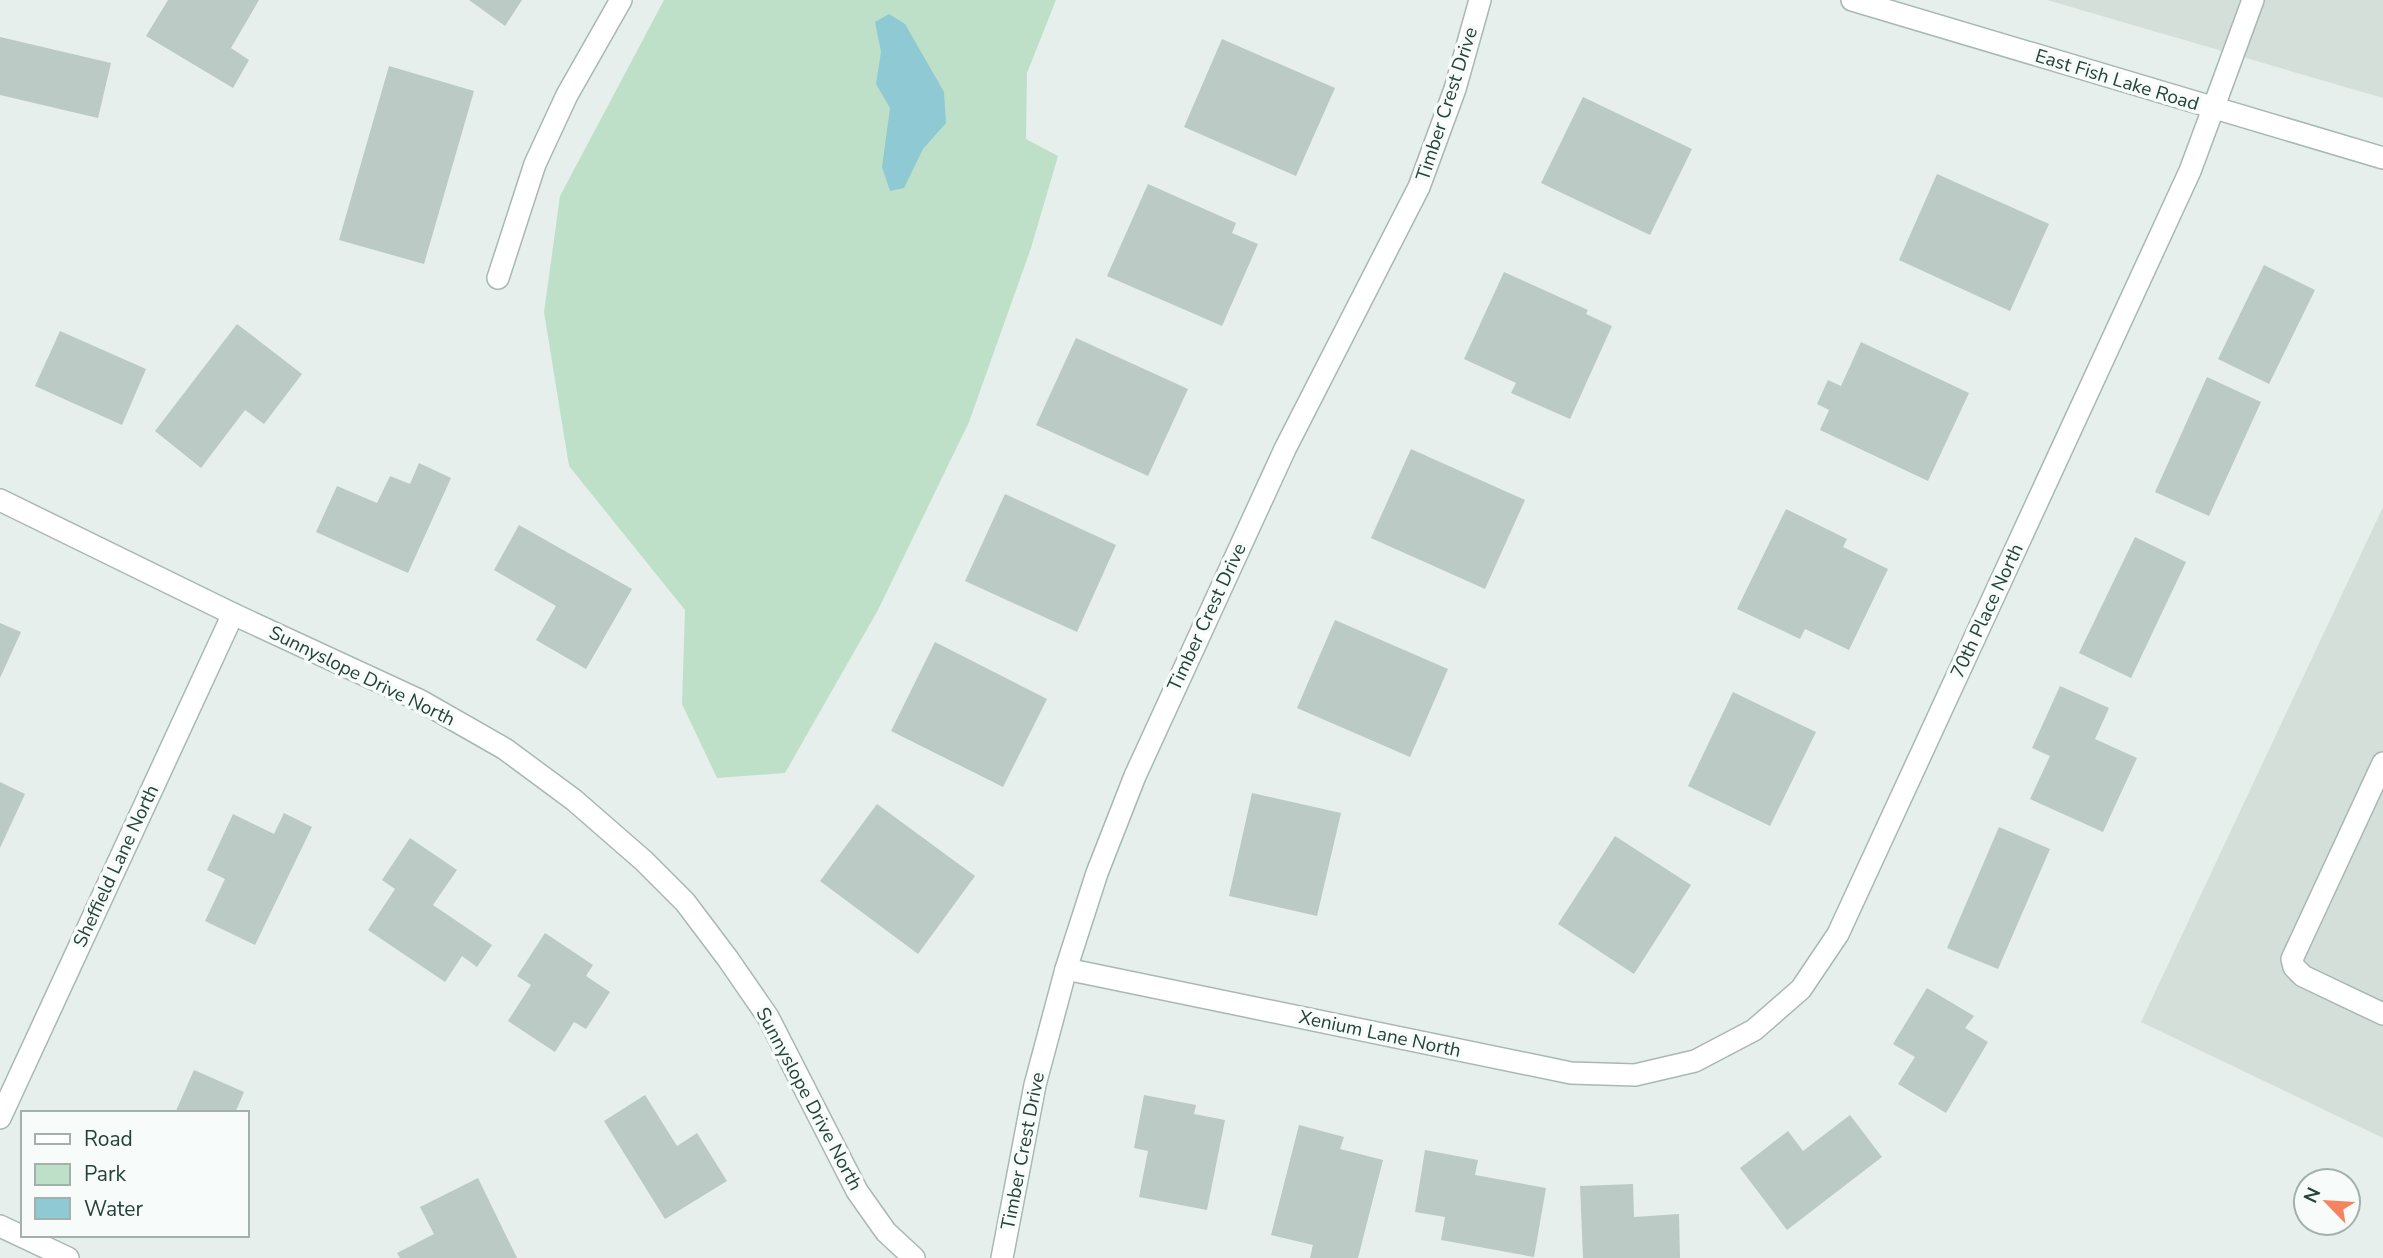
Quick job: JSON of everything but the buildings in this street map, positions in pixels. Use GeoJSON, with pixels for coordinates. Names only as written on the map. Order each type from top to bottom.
{"type":"FeatureCollection","features":[{"type":"Feature","properties":{"kind":"street"},"geometry":{"type":"LineString","coordinates":[[498,278],[535,164],[567,95],[621,0]]}},
{"type":"Feature","properties":{"kind":"street","name":"Timber Crest Drive"},"geometry":{"type":"LineString","coordinates":[[1002,1258],[1035,1085],[1066,969],[1097,873],[1135,776],[1285,449],[1419,187],[1455,89],[1480,0]]}},
{"type":"Feature","properties":{"kind":"street","name":"East Fish Lake Road"},"geometry":{"type":"LineString","coordinates":[[1852,0],[2383,159]]}},
{"type":"Feature","properties":{"kind":"street","name":"70th Place North"},"geometry":{"type":"LineString","coordinates":[[1695,1061],[1754,1030],[1801,989],[1838,934],[2190,171],[2253,0]]}},
{"type":"Feature","properties":{"kind":"street","name":"Sunnyslope Drive North"},"geometry":{"type":"LineString","coordinates":[[0,500],[233,614],[421,701],[505,749],[574,800],[644,860],[685,902],[768,1017],[857,1191],[886,1232],[914,1258]]}},
{"type":"Feature","properties":{"kind":"street","name":"Sheffield Lane North"},"geometry":{"type":"LineString","coordinates":[[0,1118],[233,614]]}},
{"type":"Feature","properties":{"kind":"street"},"geometry":{"type":"LineString","coordinates":[[2383,763],[2292,959],[2294,967],[2303,976],[2383,1014]]}},
{"type":"Feature","properties":{"kind":"street","name":"Xenium Lane North"},"geometry":{"type":"LineString","coordinates":[[1066,969],[1571,1073],[1635,1075],[1695,1061]]}},
{"type":"Feature","properties":{"kind":"street"},"geometry":{"type":"LineString","coordinates":[[0,1226],[21,1236]]}},
{"type":"Feature","properties":{"kind":"street"},"geometry":{"type":"LineString","coordinates":[[23,1237],[68,1258]]}},
{"type":"Feature","properties":{"kind":"shaded area"},"geometry":{"type":"Polygon","coordinates":[[[2047,0],[2383,0],[2383,98],[2047,0]]]}},
{"type":"Feature","properties":{"kind":"shaded area"},"geometry":{"type":"Polygon","coordinates":[[[2383,507],[2383,1138],[2141,1022],[2383,507]]]}},
{"type":"Feature","properties":{"kind":"green space"},"geometry":{"type":"Polygon","coordinates":[[[664,0],[1056,0],[1027,73],[1026,139],[1058,156],[1031,248],[969,422],[878,610],[785,773],[717,778],[682,704],[685,610],[569,466],[544,312],[560,196],[664,0]]]}},
{"type":"Feature","properties":{"kind":"water"},"geometry":{"type":"Polygon","coordinates":[[[889,14],[905,24],[944,92],[946,123],[923,149],[904,188],[890,191],[882,167],[890,108],[876,84],[881,52],[875,22],[889,14]]]}}]}
